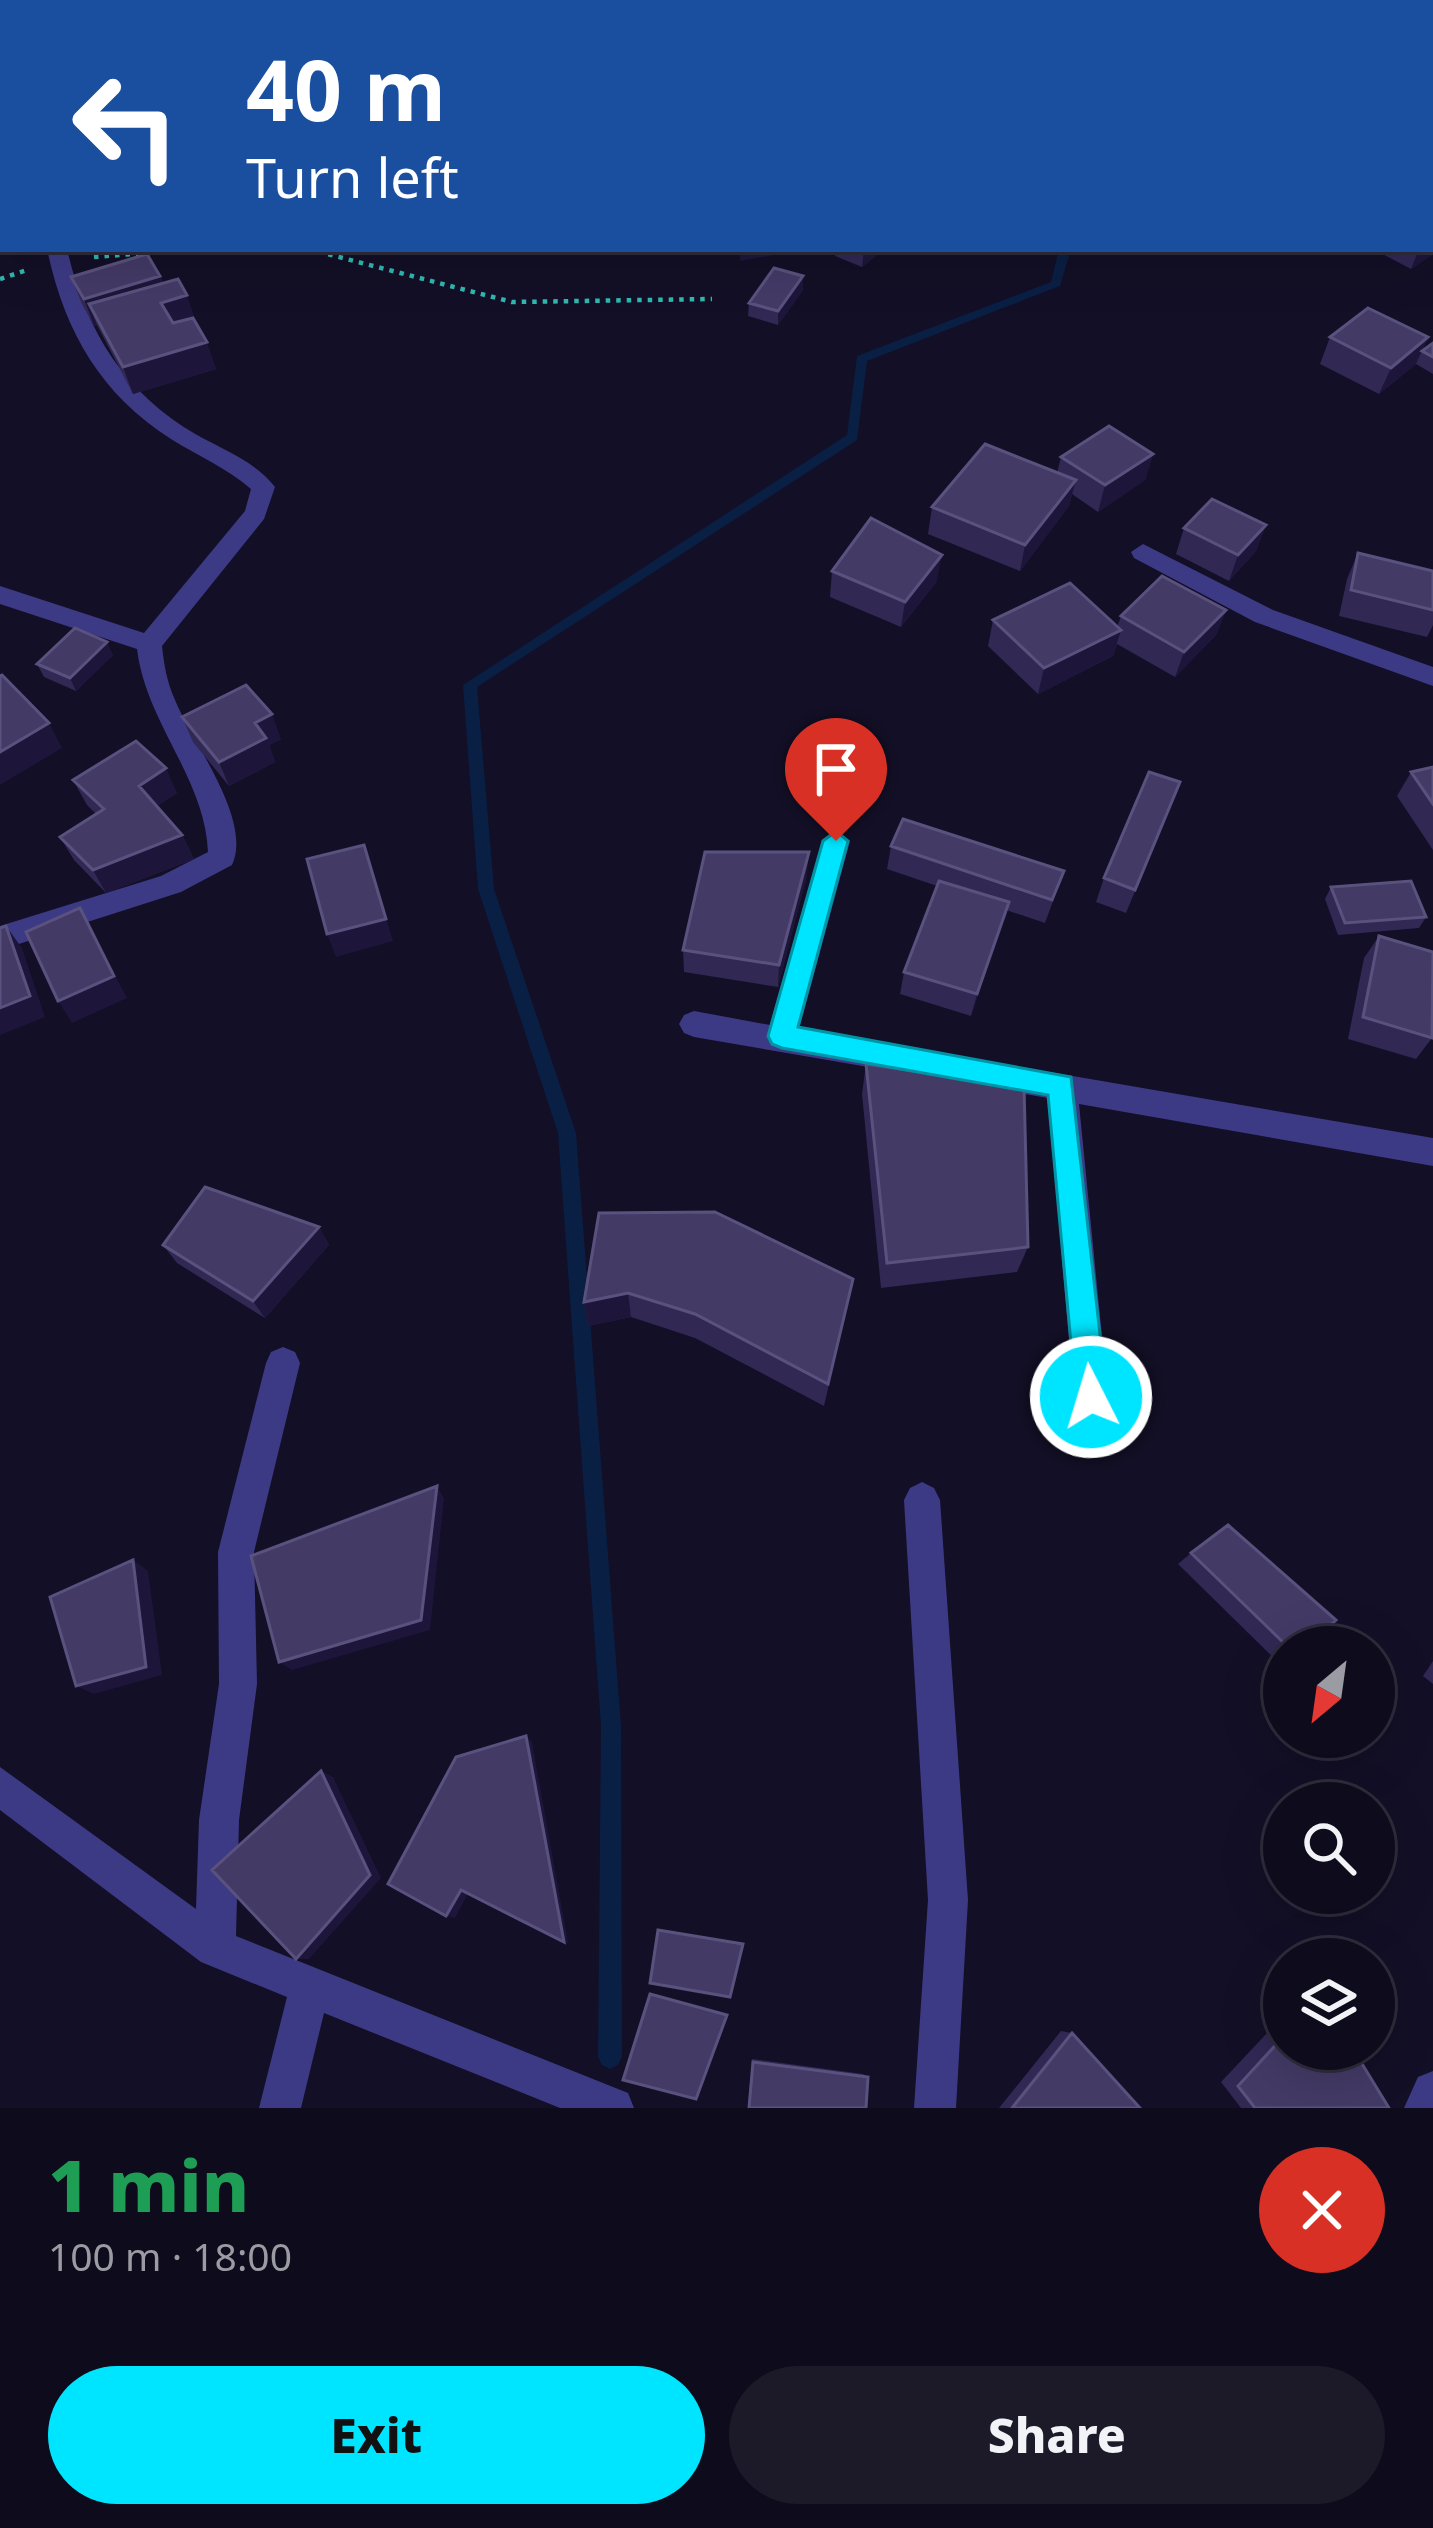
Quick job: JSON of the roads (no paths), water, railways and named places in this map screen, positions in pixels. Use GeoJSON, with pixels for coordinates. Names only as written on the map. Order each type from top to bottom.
{"type":"FeatureCollection","features":[{"type":"Feature","properties":{"kind":"street"},"geometry":{"type":"LineString","coordinates":[[0,938],[42,919],[194,878],[222,857],[225,830],[161,706],[149,670],[149,644],[256,513],[263,487],[243,468],[175,431],[106,376],[68,296],[58,254]]}},
{"type":"Feature","properties":{"kind":"street"},"geometry":{"type":"LineString","coordinates":[[1143,552],[1264,616],[1433,676]]}},
{"type":"Feature","properties":{"kind":"street"},"geometry":{"type":"LineString","coordinates":[[0,595],[149,644]]}},
{"type":"Feature","properties":{"kind":"street"},"geometry":{"type":"LineString","coordinates":[[782,1036],[836,841]]}},
{"type":"Feature","properties":{"kind":"street"},"geometry":{"type":"LineString","coordinates":[[694,1024],[1433,1152]]}},
{"type":"Feature","properties":{"kind":"street"},"geometry":{"type":"LineString","coordinates":[[1061,1086],[1091,1397]]}},
{"type":"Feature","properties":{"kind":"street"},"geometry":{"type":"LineString","coordinates":[[215,1948],[219,1820],[238,1684],[236,1552],[284,1363]]}},
{"type":"Feature","properties":{"kind":"street"},"geometry":{"type":"LineString","coordinates":[[922,1500],[948,1900],[935,2108]]}},
{"type":"Feature","properties":{"kind":"street"},"geometry":{"type":"LineString","coordinates":[[0,1786],[215,1948],[613,2108]]}},
{"type":"Feature","properties":{"kind":"street"},"geometry":{"type":"LineString","coordinates":[[280,2108],[310,1987]]}},
{"type":"Feature","properties":{"kind":"street"},"geometry":{"type":"LineString","coordinates":[[1425,2108],[1433,2092]]}},
{"type":"Feature","properties":{"kind":"waterway"},"geometry":{"type":"LineString","coordinates":[[610,2057],[611,1726],[567,1133],[486,889],[470,685],[853,437],[861,359],[1056,284],[1064,252]]}}]}
